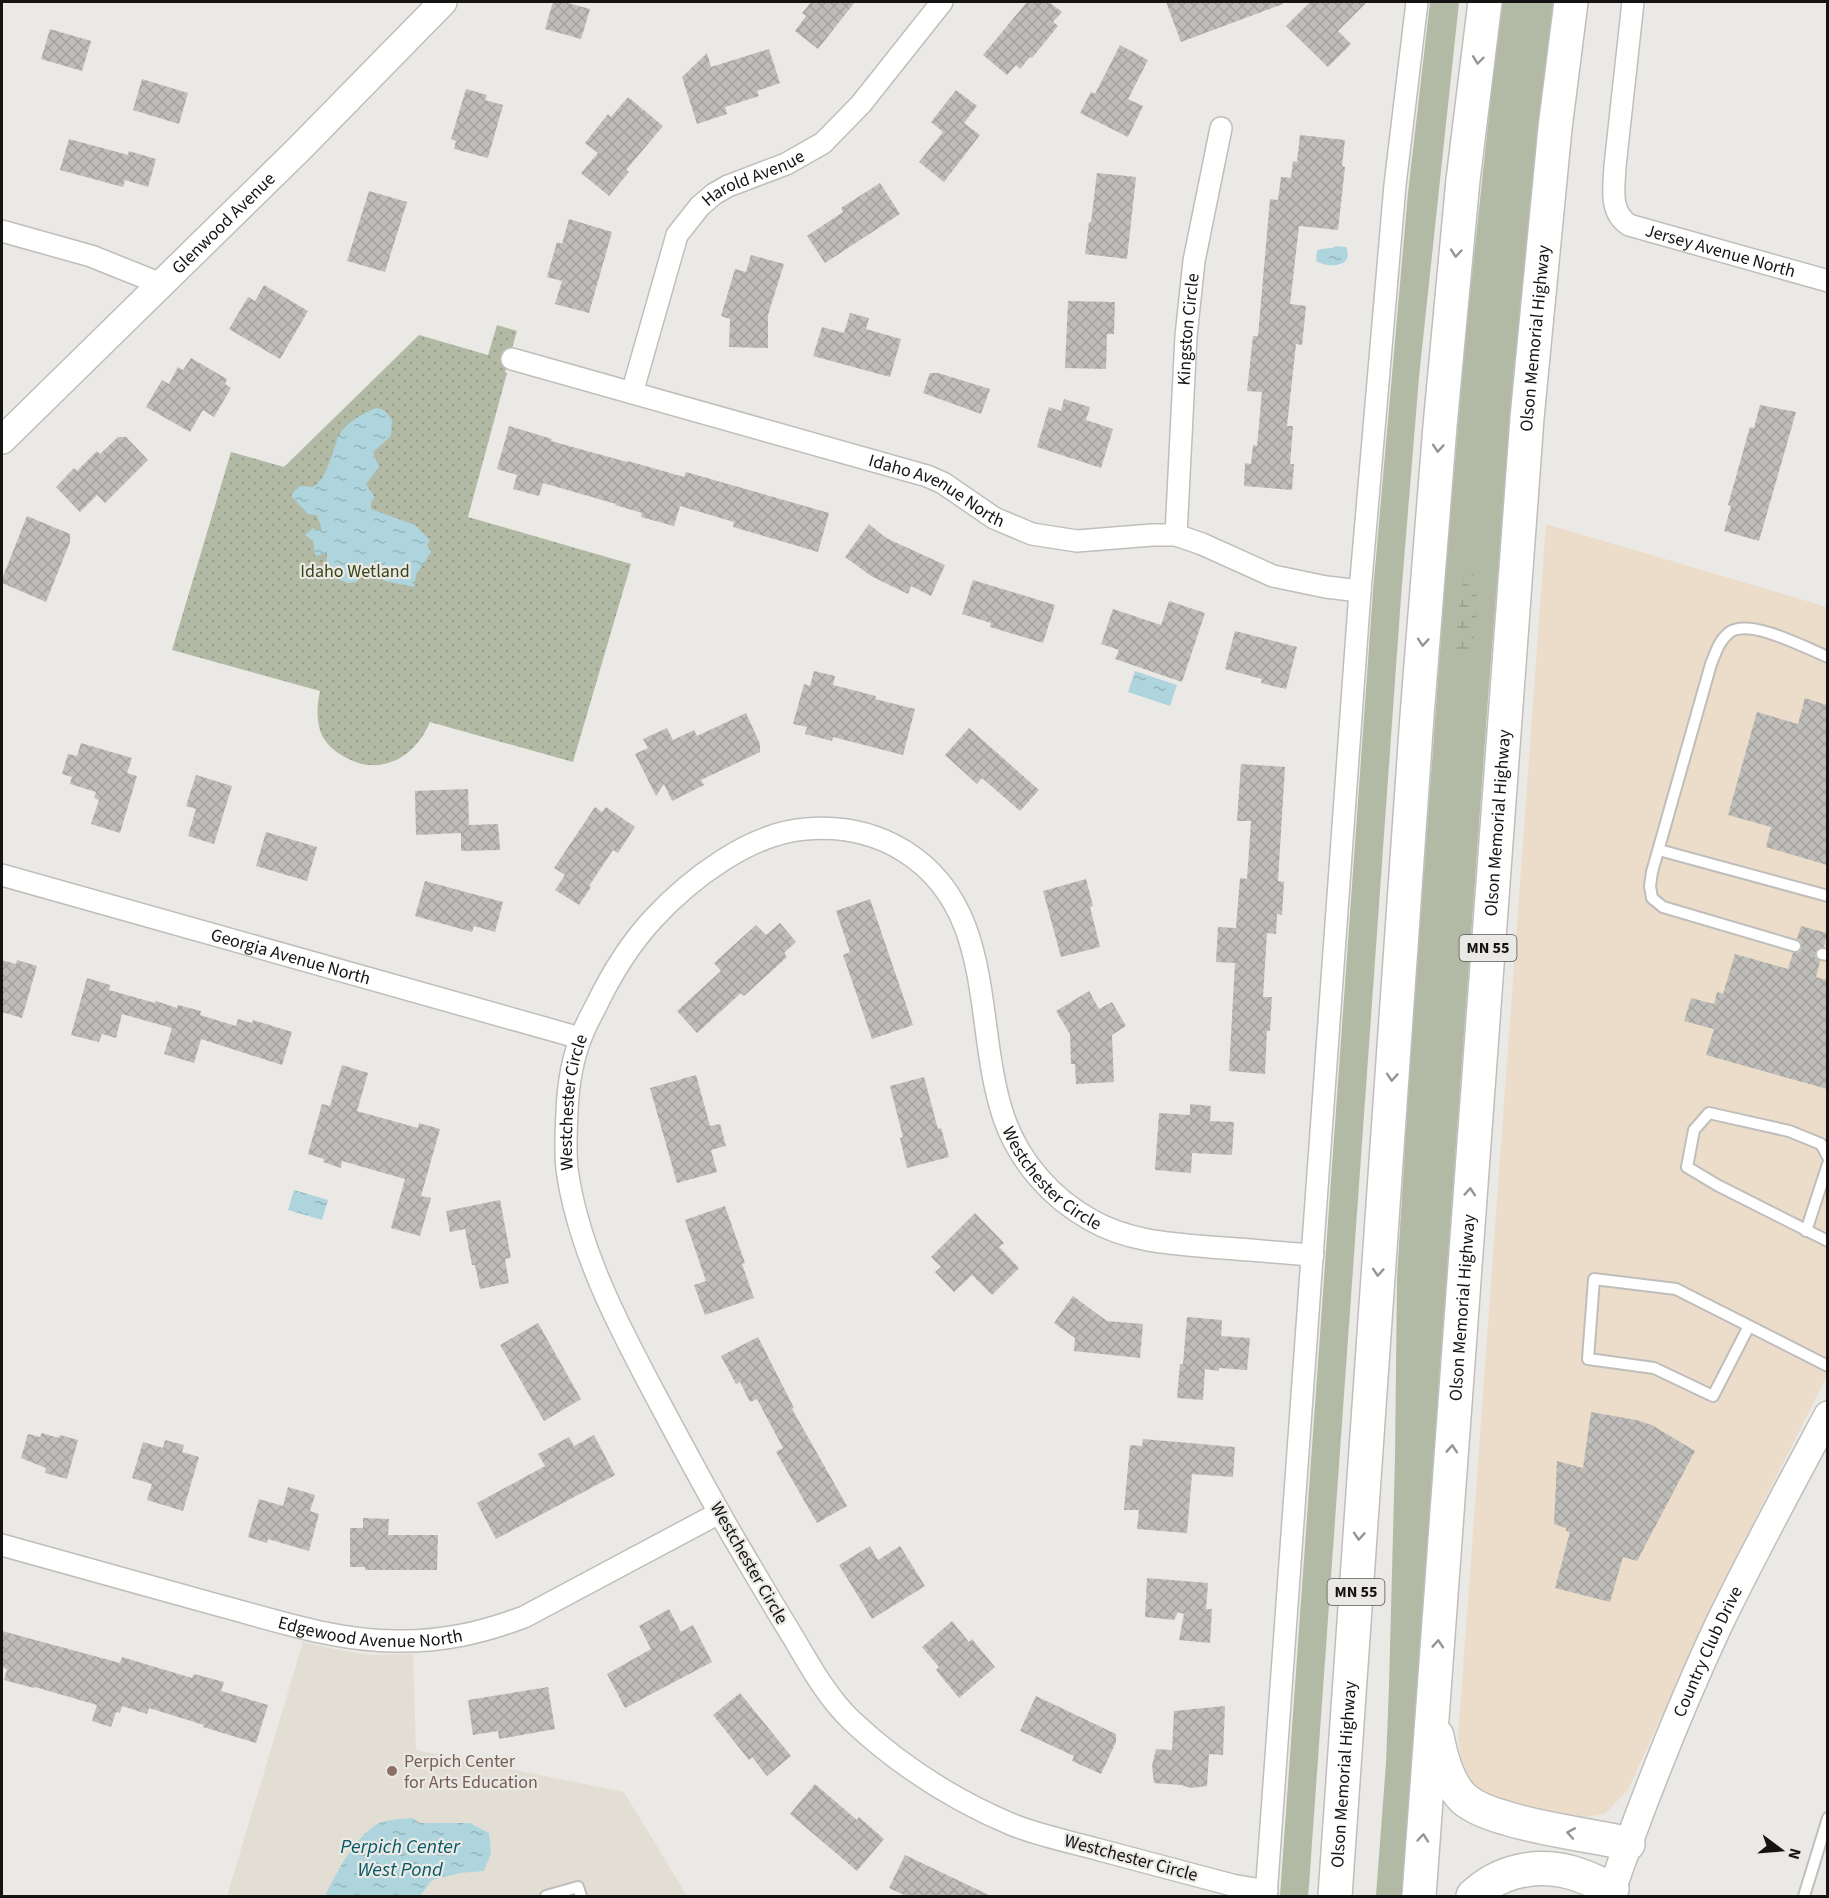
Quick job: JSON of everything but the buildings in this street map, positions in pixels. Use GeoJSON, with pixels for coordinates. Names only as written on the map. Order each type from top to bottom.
{"type":"FeatureCollection","features":[{"type":"Feature","properties":{"kind":"highway","name":"Olson Memorial Highway"},"geometry":{"type":"LineString","coordinates":[[1335,1896],[1432,519],[1463,180],[1485,2]]}},
{"type":"Feature","properties":{"kind":"highway","name":"Olson Memorial Highway"},"geometry":{"type":"LineString","coordinates":[[1419,1896],[1527,418],[1555,128],[1571,2]]}},
{"type":"Feature","properties":{"kind":"highway"},"geometry":{"type":"LineString","coordinates":[[1434,1703],[1443,1759],[1454,1787],[1470,1803],[1490,1814],[1543,1829],[1628,1844]]}},
{"type":"Feature","properties":{"kind":"highway"},"geometry":{"type":"LineString","coordinates":[[1473,1896],[1482,1887],[1506,1874],[1530,1869],[1552,1869],[1573,1873],[1611,1893]]}},
{"type":"Feature","properties":{"kind":"street","name":"Glenwood Avenue"},"geometry":{"type":"LineString","coordinates":[[2,440],[299,149],[443,2]]}},
{"type":"Feature","properties":{"kind":"street","name":"Harold Avenue"},"geometry":{"type":"LineString","coordinates":[[632,393],[677,236],[687,220],[714,194],[728,186],[786,164],[822,143],[861,104],[942,2]]}},
{"type":"Feature","properties":{"kind":"street"},"geometry":{"type":"LineString","coordinates":[[1267,1894],[1360,591],[1395,185],[1417,2]]}},
{"type":"Feature","properties":{"kind":"street","name":"Jersey Avenue North"},"geometry":{"type":"LineString","coordinates":[[1633,2],[1615,166],[1614,190],[1617,214],[1621,220],[1629,225],[1827,281]]}},
{"type":"Feature","properties":{"kind":"street","name":"Kingston Circle"},"geometry":{"type":"LineString","coordinates":[[1176,535],[1186,336],[1194,261],[1221,128]]}},
{"type":"Feature","properties":{"kind":"street"},"geometry":{"type":"LineString","coordinates":[[2,231],[91,256],[161,284]]}},
{"type":"Feature","properties":{"kind":"street","name":"Idaho Avenue North"},"geometry":{"type":"LineString","coordinates":[[512,359],[927,476],[943,483],[994,518],[1032,534],[1077,542],[1176,535],[1202,544],[1273,576],[1326,587],[1360,591]]}},
{"type":"Feature","properties":{"kind":"street","name":"Westchester Circle"},"geometry":{"type":"LineString","coordinates":[[1267,1894],[1019,1827],[962,1801],[913,1771],[847,1716],[828,1693],[719,1513],[636,1359],[592,1264],[583,1239],[567,1165],[568,1093],[580,1038],[611,975],[626,952],[663,909],[704,874],[748,847],[770,836],[791,830],[831,828],[875,836],[913,856],[928,869],[954,902],[965,923],[977,964],[994,1081],[1005,1122],[1026,1161],[1054,1194],[1098,1223],[1126,1235],[1149,1241],[1313,1255]]}},
{"type":"Feature","properties":{"kind":"street","name":"Georgia Avenue North"},"geometry":{"type":"LineString","coordinates":[[2,875],[580,1038]]}},
{"type":"Feature","properties":{"kind":"street","name":"Country Club Drive"},"geometry":{"type":"LineString","coordinates":[[1611,1893],[1644,1801],[1684,1701],[1762,1540],[1827,1415]]}},
{"type":"Feature","properties":{"kind":"street","name":"Edgewood Avenue North"},"geometry":{"type":"LineString","coordinates":[[2,1545],[305,1628],[365,1639],[394,1642],[424,1641],[450,1639],[524,1617],[719,1513]]}},
{"type":"Feature","properties":{"kind":"lane"},"geometry":{"type":"LineString","coordinates":[[1795,946],[1663,907],[1652,898],[1650,886],[1711,664],[1720,642],[1731,631],[1747,628],[1766,632],[1827,657]]}},
{"type":"Feature","properties":{"kind":"lane"},"geometry":{"type":"LineString","coordinates":[[1659,850],[1827,896]]}},
{"type":"Feature","properties":{"kind":"lane"},"geometry":{"type":"LineString","coordinates":[[1827,1157],[1821,1144],[1789,1131],[1708,1113],[1694,1130],[1687,1167],[1717,1185],[1827,1240]]}},
{"type":"Feature","properties":{"kind":"lane"},"geometry":{"type":"LineString","coordinates":[[1806,1231],[1827,1164]]}},
{"type":"Feature","properties":{"kind":"lane"},"geometry":{"type":"LineString","coordinates":[[1749,1326],[1713,1396],[1653,1368],[1588,1359],[1594,1279],[1676,1289],[1749,1326],[1827,1366]]}},
{"type":"Feature","properties":{"kind":"lane"},"geometry":{"type":"LineString","coordinates":[[1804,1896],[1827,1818]]}},
{"type":"Feature","properties":{"kind":"lane"},"geometry":{"type":"LineString","coordinates":[[546,1896],[578,1887],[581,1896]]}},
{"type":"Feature","properties":{"kind":"shaded area"},"geometry":{"type":"Polygon","coordinates":[[[1546,524],[1827,607],[1827,1376],[1710,1609],[1628,1790],[1605,1814],[1579,1818],[1502,1807],[1481,1795],[1463,1773],[1458,1738],[1546,524]]]}},
{"type":"Feature","properties":{"kind":"shaded area","name":"Perpich Center for Arts Education"},"geometry":{"type":"Polygon","coordinates":[[[303,1642],[369,1655],[413,1654],[416,1750],[624,1792],[687,1896],[227,1896],[303,1642]]]}},
{"type":"Feature","properties":{"kind":"green space"},"geometry":{"type":"Polygon","coordinates":[[[1430,2],[1459,2],[1419,377],[1401,597],[1308,1896],[1280,1896],[1373,591],[1408,193],[1430,2]]]}},
{"type":"Feature","properties":{"kind":"green space"},"geometry":{"type":"Polygon","coordinates":[[[1501,2],[1554,2],[1514,367],[1402,1896],[1376,1896],[1389,1686],[1397,1278],[1446,569],[1466,332],[1501,2]],[[1459,604],[1459,623],[1470,657],[1476,614],[1459,604]]]}},
{"type":"Feature","properties":{"kind":"green space","name":"Idaho Wetland"},"geometry":{"type":"Polygon","coordinates":[[[497,325],[517,331],[468,517],[631,564],[573,762],[430,722],[415,746],[394,761],[370,765],[356,762],[336,752],[323,737],[318,717],[320,691],[172,650],[231,452],[284,467],[419,335],[488,355],[497,325]]]}},
{"type":"Feature","properties":{"kind":"green space"},"geometry":{"type":"Polygon","coordinates":[[[1471,566],[1476,588],[1477,611],[1470,657],[1467,662],[1464,662],[1456,647],[1459,604],[1465,572],[1471,566]]]}},
{"type":"Feature","properties":{"kind":"water"},"geometry":{"type":"Polygon","coordinates":[[[1336,246],[1346,247],[1348,254],[1344,262],[1327,265],[1316,261],[1317,251],[1336,246]]]}},
{"type":"Feature","properties":{"kind":"water"},"geometry":{"type":"Polygon","coordinates":[[[376,408],[384,410],[392,420],[391,436],[373,452],[379,467],[366,484],[375,498],[371,502],[371,509],[415,525],[430,540],[427,545],[431,552],[416,575],[414,587],[385,581],[374,570],[362,569],[357,582],[347,583],[326,573],[327,553],[315,556],[313,541],[305,535],[313,528],[322,531],[317,515],[308,514],[291,496],[302,486],[311,487],[318,483],[327,468],[343,429],[358,417],[376,408]]]}},
{"type":"Feature","properties":{"kind":"water"},"geometry":{"type":"Polygon","coordinates":[[[1135,671],[1177,685],[1170,706],[1128,692],[1135,671]]]}},
{"type":"Feature","properties":{"kind":"water"},"geometry":{"type":"Polygon","coordinates":[[[294,1190],[328,1200],[322,1220],[288,1210],[294,1190]]]}},
{"type":"Feature","properties":{"kind":"water","name":"Perpich Center West Pond"},"geometry":{"type":"Polygon","coordinates":[[[412,1818],[420,1823],[470,1823],[489,1833],[491,1853],[484,1871],[461,1873],[432,1880],[420,1896],[325,1896],[347,1856],[370,1829],[379,1823],[412,1818]]]}},
{"type":"Feature","properties":{"kind":"place","name":"Perpich Center for Arts Education"},"geometry":{"type":"Point","coordinates":[392,1771]}}]}
